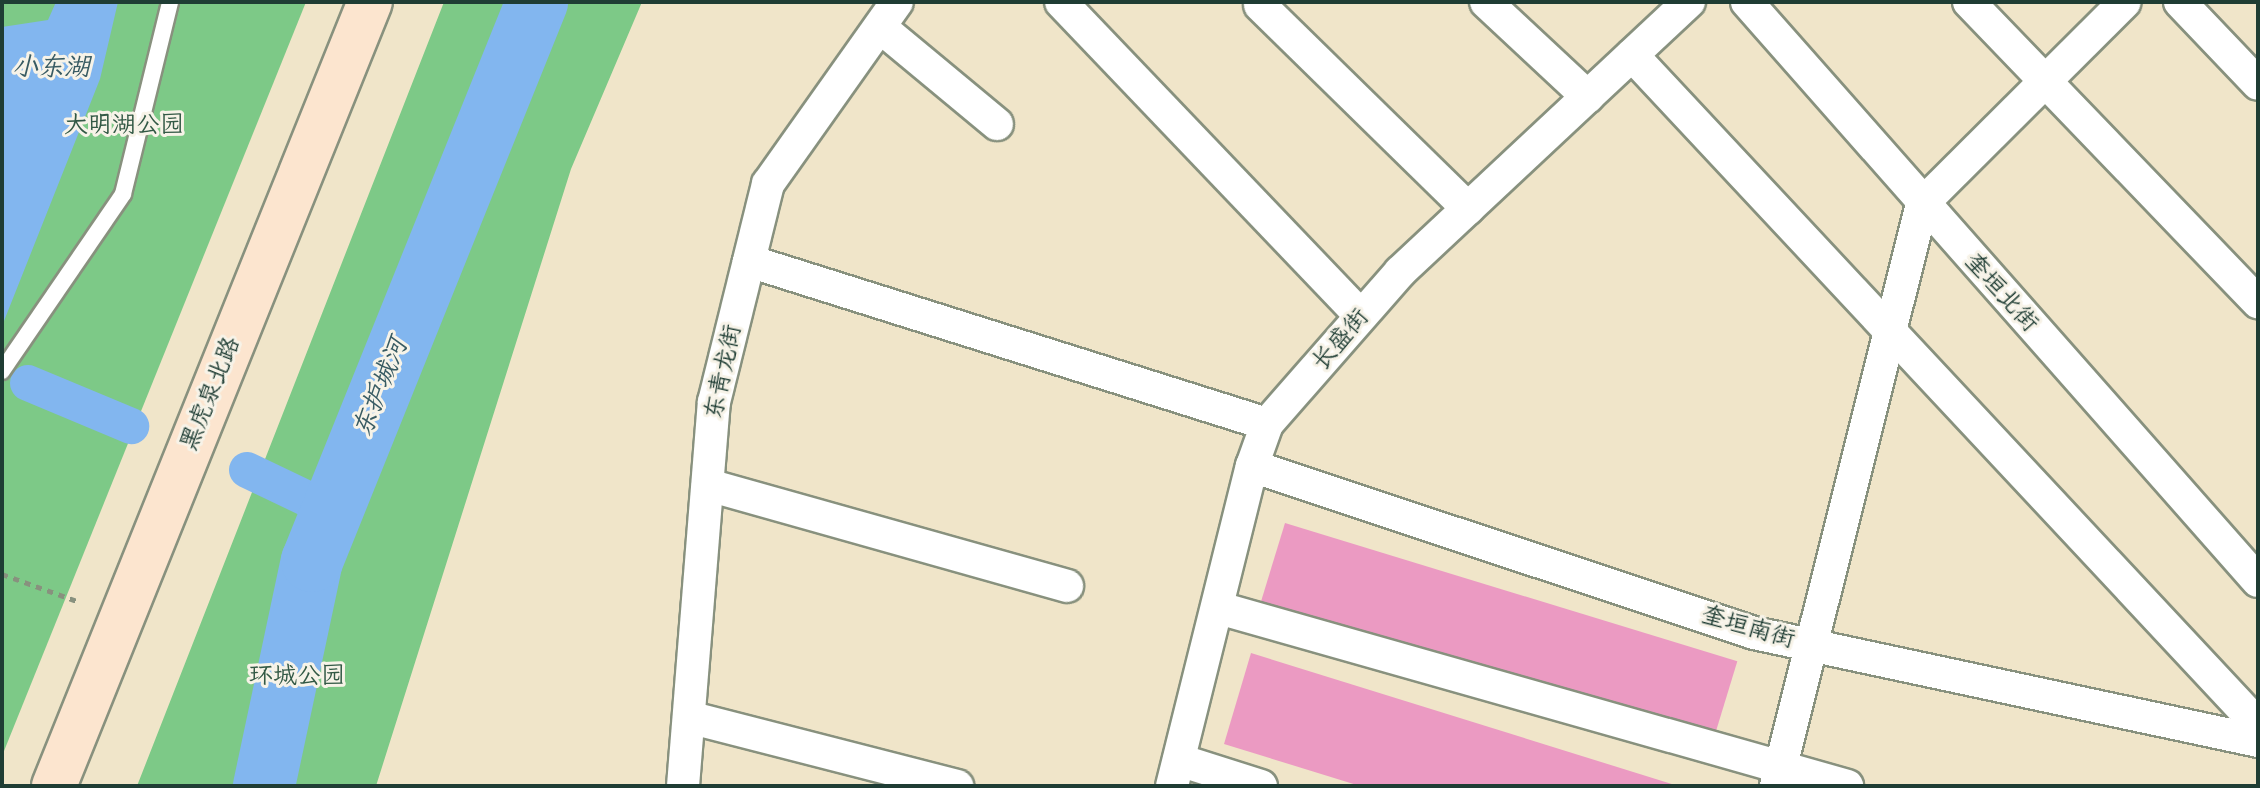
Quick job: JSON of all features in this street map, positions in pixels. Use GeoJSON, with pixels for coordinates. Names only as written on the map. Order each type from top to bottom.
{"type":"FeatureCollection","features":[{"type":"Feature","properties":{"kind":"main road","name":"黑虎泉北路"},"geometry":{"type":"LineString","coordinates":[[54,786],[370,2]]}},
{"type":"Feature","properties":{"kind":"street"},"geometry":{"type":"LineString","coordinates":[[1061,2],[1361,316]]}},
{"type":"Feature","properties":{"kind":"street"},"geometry":{"type":"LineString","coordinates":[[1486,2],[1588,97]]}},
{"type":"Feature","properties":{"kind":"street","name":"长盛街"},"geometry":{"type":"LineString","coordinates":[[1176,773],[1252,466],[1267,424],[1361,316],[1468,209],[1689,2]]}},
{"type":"Feature","properties":{"kind":"street","name":"奎垣北街"},"geometry":{"type":"LineString","coordinates":[[1747,2],[1922,204],[2258,581]]}},
{"type":"Feature","properties":{"kind":"street"},"geometry":{"type":"LineString","coordinates":[[1969,2],[2258,302]]}},
{"type":"Feature","properties":{"kind":"street"},"geometry":{"type":"LineString","coordinates":[[1778,777],[1922,204],[2125,2]]}},
{"type":"Feature","properties":{"kind":"street"},"geometry":{"type":"LineString","coordinates":[[2180,2],[2258,84]]}},
{"type":"Feature","properties":{"kind":"street"},"geometry":{"type":"LineString","coordinates":[[1260,5],[1468,209]]}},
{"type":"Feature","properties":{"kind":"street"},"geometry":{"type":"LineString","coordinates":[[888,14],[997,124]]}},
{"type":"Feature","properties":{"kind":"street","name":"东青龙街"},"geometry":{"type":"LineString","coordinates":[[683,786],[692,718],[714,402],[768,184],[888,14]]}},
{"type":"Feature","properties":{"kind":"street"},"geometry":{"type":"LineString","coordinates":[[1632,55],[2258,725]]}},
{"type":"Feature","properties":{"kind":"street"},"geometry":{"type":"LineString","coordinates":[[749,261],[1267,424]]}},
{"type":"Feature","properties":{"kind":"street","name":"奎垣南街"},"geometry":{"type":"LineString","coordinates":[[1252,466],[1754,633],[2258,741]]}},
{"type":"Feature","properties":{"kind":"street"},"geometry":{"type":"LineString","coordinates":[[708,485],[1067,586]]}},
{"type":"Feature","properties":{"kind":"street"},"geometry":{"type":"LineString","coordinates":[[1219,608],[1778,777],[1847,786]]}},
{"type":"Feature","properties":{"kind":"street"},"geometry":{"type":"LineString","coordinates":[[692,718],[957,786]]}},
{"type":"Feature","properties":{"kind":"street"},"geometry":{"type":"LineString","coordinates":[[1176,773],[1261,786]]}},
{"type":"Feature","properties":{"kind":"lane"},"geometry":{"type":"LineString","coordinates":[[2,371],[123,194],[170,2]]}},
{"type":"Feature","properties":{"kind":"path"},"geometry":{"type":"LineString","coordinates":[[2,574],[77,601]]}},
{"type":"Feature","properties":{"kind":"green space","name":"大明湖公园"},"geometry":{"type":"Polygon","coordinates":[[[2,2],[306,2],[2,756],[2,2]]]}},
{"type":"Feature","properties":{"kind":"green space","name":"环城公园"},"geometry":{"type":"Polygon","coordinates":[[[444,2],[642,2],[571,169],[376,786],[137,786],[444,2]]]}},
{"type":"Feature","properties":{"kind":"water","name":"小东湖"},"geometry":{"type":"Polygon","coordinates":[[[56,2],[118,2],[100,79],[2,326],[2,27],[48,20],[56,2]]]}},
{"type":"Feature","properties":{"kind":"building"},"geometry":{"type":"Polygon","coordinates":[[[1285,523],[1737,661],[1710,751],[1258,613],[1285,523]]]}},
{"type":"Feature","properties":{"kind":"building"},"geometry":{"type":"Polygon","coordinates":[[[1251,653],[1675,786],[1360,786],[1224,744],[1251,653]]]}},
{"type":"Feature","properties":{"kind":"waterway","name":"东护城河"},"geometry":{"type":"LineString","coordinates":[[264,786],[312,561],[537,2]]}},
{"type":"Feature","properties":{"kind":"waterway"},"geometry":{"type":"LineString","coordinates":[[28,383],[131,426]]}},
{"type":"Feature","properties":{"kind":"waterway"},"geometry":{"type":"LineString","coordinates":[[247,470],[333,511]]}}]}
